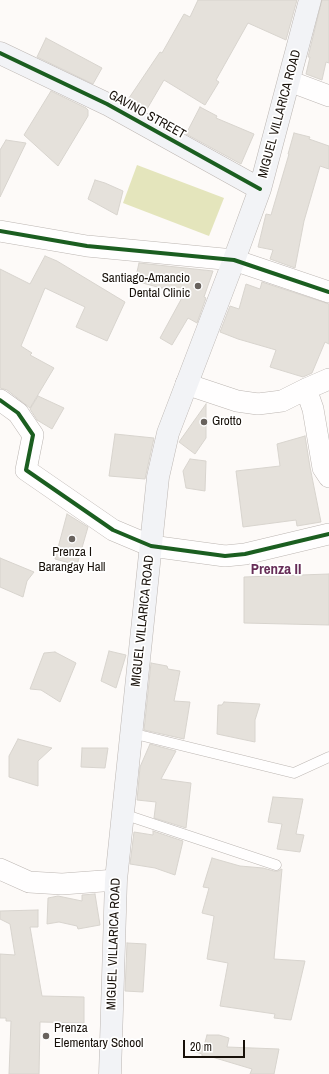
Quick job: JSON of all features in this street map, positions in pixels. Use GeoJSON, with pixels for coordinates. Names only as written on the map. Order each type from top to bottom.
{"type":"FeatureCollection","features":[{"type":"Feature","properties":{"kind":"main road","name":"MIGUEL VILLARICA ROAD"},"geometry":{"type":"LineString","coordinates":[[110,1074],[116,880],[158,477],[168,433],[260,189],[310,0]]}},
{"type":"Feature","properties":{"kind":"main road","name":"GAVINO STREET"},"geometry":{"type":"LineString","coordinates":[[0,53],[107,104],[260,189]]}},
{"type":"Feature","properties":{"kind":"street"},"geometry":{"type":"LineString","coordinates":[[289,81],[329,96]]}},
{"type":"Feature","properties":{"kind":"street"},"geometry":{"type":"LineString","coordinates":[[0,231],[87,246],[234,260],[329,292]]}},
{"type":"Feature","properties":{"kind":"street"},"geometry":{"type":"LineString","coordinates":[[186,384],[237,401],[258,404],[282,401],[329,379]]}},
{"type":"Feature","properties":{"kind":"street"},"geometry":{"type":"LineString","coordinates":[[306,389],[313,409],[322,468],[329,477]]}},
{"type":"Feature","properties":{"kind":"street"},"geometry":{"type":"LineString","coordinates":[[0,400],[18,413],[33,435],[26,470],[113,530],[151,546],[225,556],[245,554],[329,534]]}},
{"type":"Feature","properties":{"kind":"street"},"geometry":{"type":"LineString","coordinates":[[0,869],[29,882],[62,884],[116,880]]}},
{"type":"Feature","properties":{"kind":"lane"},"geometry":{"type":"LineString","coordinates":[[131,733],[294,773],[329,757]]}},
{"type":"Feature","properties":{"kind":"lane"},"geometry":{"type":"LineString","coordinates":[[123,814],[276,865]]}},
{"type":"Feature","properties":{"kind":"green space"},"geometry":{"type":"Polygon","coordinates":[[[137,165],[224,198],[209,236],[123,203],[137,165]]]}},
{"type":"Feature","properties":{"kind":"building"},"geometry":{"type":"Polygon","coordinates":[[[198,0],[297,0],[286,40],[248,23],[216,80],[219,82],[205,105],[164,80],[147,109],[127,101],[160,52],[162,53],[184,14],[190,17],[198,0]]]}},
{"type":"Feature","properties":{"kind":"building"},"geometry":{"type":"Polygon","coordinates":[[[322,0],[329,0],[329,63],[326,62],[322,80],[306,74],[310,57],[308,57],[322,0]]]}},
{"type":"Feature","properties":{"kind":"building"},"geometry":{"type":"Polygon","coordinates":[[[46,38],[102,68],[93,84],[37,57],[46,38]]]}},
{"type":"Feature","properties":{"kind":"building"},"geometry":{"type":"Polygon","coordinates":[[[51,91],[88,110],[88,116],[58,166],[24,135],[51,91]]]}},
{"type":"Feature","properties":{"kind":"building"},"geometry":{"type":"Polygon","coordinates":[[[200,107],[217,116],[216,118],[254,134],[241,164],[186,134],[200,107]]]}},
{"type":"Feature","properties":{"kind":"building"},"geometry":{"type":"Polygon","coordinates":[[[294,133],[310,137],[309,139],[329,146],[329,169],[320,166],[304,221],[295,268],[270,259],[273,250],[258,247],[266,214],[271,215],[294,133]]]}},
{"type":"Feature","properties":{"kind":"building"},"geometry":{"type":"Polygon","coordinates":[[[6,140],[26,143],[0,197],[0,150],[6,140]]]}},
{"type":"Feature","properties":{"kind":"building"},"geometry":{"type":"Polygon","coordinates":[[[95,180],[123,191],[117,215],[88,199],[95,180]]]}},
{"type":"Feature","properties":{"kind":"building"},"geometry":{"type":"Polygon","coordinates":[[[45,256],[57,261],[125,302],[107,341],[76,327],[85,307],[45,288],[21,346],[32,353],[30,355],[54,368],[30,408],[7,390],[0,388],[0,269],[30,284],[45,256]]]}},
{"type":"Feature","properties":{"kind":"building"},"geometry":{"type":"Polygon","coordinates":[[[139,263],[213,271],[204,297],[206,298],[197,323],[188,318],[172,345],[160,338],[184,294],[135,281],[139,263]]]}},
{"type":"Feature","properties":{"kind":"building"},"geometry":{"type":"Polygon","coordinates":[[[262,282],[329,304],[329,344],[325,342],[312,373],[303,377],[270,367],[276,350],[220,332],[230,306],[239,309],[246,284],[260,289],[262,282]]]}},
{"type":"Feature","properties":{"kind":"building"},"geometry":{"type":"Polygon","coordinates":[[[38,396],[64,408],[52,429],[37,420],[30,409],[38,396]]]}},
{"type":"Feature","properties":{"kind":"building"},"geometry":{"type":"Polygon","coordinates":[[[206,404],[206,438],[195,454],[179,442],[206,404]]]}},
{"type":"Feature","properties":{"kind":"building"},"geometry":{"type":"Polygon","coordinates":[[[115,434],[154,438],[145,479],[109,476],[115,434]]]}},
{"type":"Feature","properties":{"kind":"building"},"geometry":{"type":"Polygon","coordinates":[[[305,436],[321,522],[297,526],[296,520],[243,527],[236,471],[280,466],[277,444],[305,436]]]}},
{"type":"Feature","properties":{"kind":"building"},"geometry":{"type":"Polygon","coordinates":[[[190,459],[206,461],[205,491],[186,488],[183,471],[190,459]]]}},
{"type":"Feature","properties":{"kind":"building","name":"Prenza I Barangay Hall"},"geometry":{"type":"Polygon","coordinates":[[[67,514],[88,527],[77,565],[55,559],[67,514]]]}},
{"type":"Feature","properties":{"kind":"building"},"geometry":{"type":"Polygon","coordinates":[[[0,558],[34,572],[27,581],[23,597],[0,587],[0,558]]]}},
{"type":"Feature","properties":{"kind":"building"},"geometry":{"type":"Polygon","coordinates":[[[329,574],[329,625],[244,623],[244,577],[329,574]]]}},
{"type":"Feature","properties":{"kind":"building"},"geometry":{"type":"Polygon","coordinates":[[[109,651],[126,655],[116,688],[101,681],[109,651]]]}},
{"type":"Feature","properties":{"kind":"building"},"geometry":{"type":"Polygon","coordinates":[[[55,652],[76,663],[60,702],[41,690],[30,689],[44,653],[55,652]]]}},
{"type":"Feature","properties":{"kind":"building"},"geometry":{"type":"Polygon","coordinates":[[[151,663],[167,666],[168,669],[180,671],[174,701],[190,702],[184,739],[144,730],[151,663]]]}},
{"type":"Feature","properties":{"kind":"building"},"geometry":{"type":"Polygon","coordinates":[[[224,702],[260,704],[255,720],[255,742],[217,734],[218,705],[222,705],[224,702]]]}},
{"type":"Feature","properties":{"kind":"building"},"geometry":{"type":"Polygon","coordinates":[[[18,739],[52,748],[38,761],[38,786],[9,777],[9,756],[18,739]]]}},
{"type":"Feature","properties":{"kind":"building"},"geometry":{"type":"Polygon","coordinates":[[[150,744],[176,751],[161,779],[191,783],[186,828],[154,818],[156,802],[137,800],[140,767],[150,744]]]}},
{"type":"Feature","properties":{"kind":"building"},"geometry":{"type":"Polygon","coordinates":[[[82,748],[108,748],[105,768],[81,767],[82,748]]]}},
{"type":"Feature","properties":{"kind":"building"},"geometry":{"type":"Polygon","coordinates":[[[273,797],[303,799],[296,834],[304,835],[300,852],[277,849],[282,824],[268,822],[273,797]]]}},
{"type":"Feature","properties":{"kind":"building"},"geometry":{"type":"Polygon","coordinates":[[[153,831],[183,841],[175,875],[155,868],[130,864],[134,832],[153,835],[153,831]]]}},
{"type":"Feature","properties":{"kind":"building"},"geometry":{"type":"Polygon","coordinates":[[[212,858],[240,866],[263,868],[274,871],[282,869],[274,959],[305,961],[291,1020],[274,1018],[275,1014],[220,1006],[228,963],[207,959],[214,916],[202,913],[209,888],[203,887],[212,858]]]}},
{"type":"Feature","properties":{"kind":"building"},"geometry":{"type":"Polygon","coordinates":[[[95,894],[100,925],[78,929],[77,926],[59,922],[47,924],[48,898],[58,896],[82,901],[82,895],[95,894]]]}},
{"type":"Feature","properties":{"kind":"building"},"geometry":{"type":"Polygon","coordinates":[[[38,910],[38,927],[30,927],[42,996],[84,997],[84,1023],[40,1022],[39,1074],[9,1074],[11,1021],[6,1021],[6,1018],[0,1018],[0,954],[15,955],[10,924],[0,919],[0,911],[38,910]]]}},
{"type":"Feature","properties":{"kind":"building"},"geometry":{"type":"Polygon","coordinates":[[[127,943],[146,944],[143,992],[125,991],[127,943]]]}},
{"type":"Feature","properties":{"kind":"building"},"geometry":{"type":"Polygon","coordinates":[[[207,1035],[219,1035],[229,1038],[227,1047],[279,1049],[274,1074],[250,1074],[252,1069],[212,1057],[202,1056],[202,1054],[193,1051],[194,1045],[204,1046],[207,1035]]]}},
{"type":"Feature","properties":{"kind":"cycle path"},"geometry":{"type":"LineString","coordinates":[[0,53],[107,104],[260,189]]}},
{"type":"Feature","properties":{"kind":"cycle path"},"geometry":{"type":"LineString","coordinates":[[0,231],[87,246],[234,260],[329,292]]}},
{"type":"Feature","properties":{"kind":"cycle path"},"geometry":{"type":"LineString","coordinates":[[0,400],[18,413],[33,435],[26,470],[113,530],[151,546],[225,556],[245,554],[329,534]]}},
{"type":"Feature","properties":{"kind":"place","name":"Santiago-Amancio Dental Clinic"},"geometry":{"type":"Point","coordinates":[198,286]}},
{"type":"Feature","properties":{"kind":"place","name":"Grotto"},"geometry":{"type":"Point","coordinates":[204,422]}},
{"type":"Feature","properties":{"kind":"place","name":"Prenza I Barangay Hall"},"geometry":{"type":"Point","coordinates":[72,539]}},
{"type":"Feature","properties":{"kind":"place","name":"Prenza Elementary School"},"geometry":{"type":"Point","coordinates":[46,1036]}},
{"type":"Feature","properties":{"kind":"district","name":"Prenza II"},"geometry":{"type":"Point","coordinates":[276,570]}}]}
